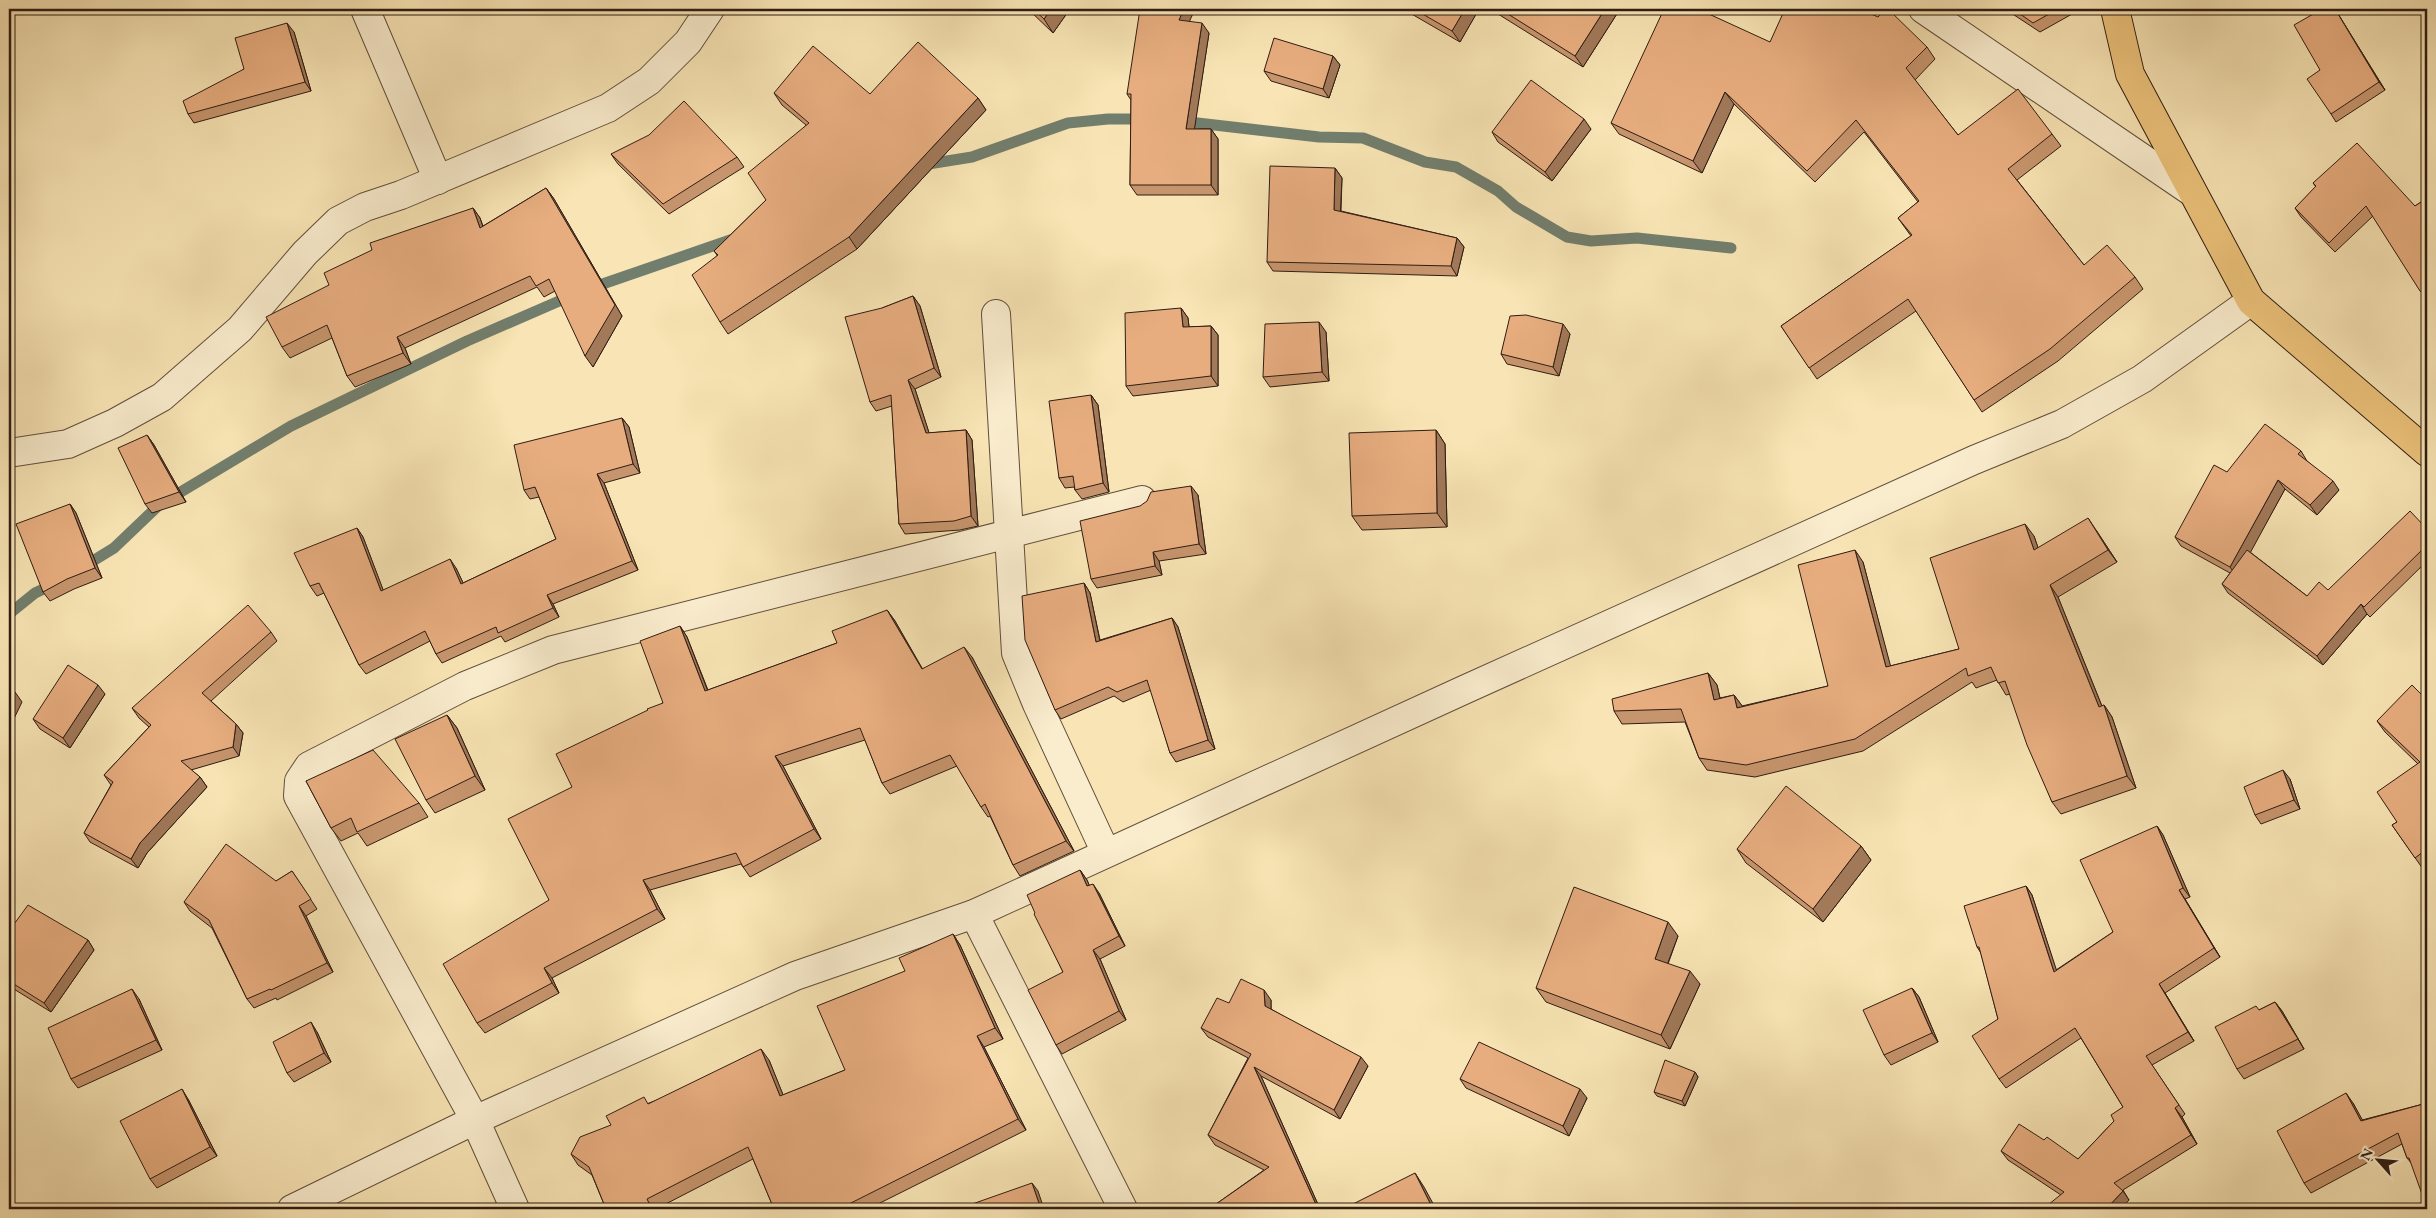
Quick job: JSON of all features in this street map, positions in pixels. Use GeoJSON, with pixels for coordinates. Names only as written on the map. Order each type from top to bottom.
{"type":"FeatureCollection","features":[{"type":"Feature","properties":{"kind":"main road"},"geometry":{"type":"LineString","coordinates":[[2115,9],[2130,74],[2251,300],[2427,452]]}},
{"type":"Feature","properties":{"kind":"street"},"geometry":{"type":"LineString","coordinates":[[365,9],[438,180]]}},
{"type":"Feature","properties":{"kind":"street"},"geometry":{"type":"LineString","coordinates":[[12,446],[68,444],[115,423],[162,397],[240,330],[305,253],[338,221],[365,207],[438,180],[608,108],[649,81],[688,42],[710,9]]}},
{"type":"Feature","properties":{"kind":"street"},"geometry":{"type":"LineString","coordinates":[[1923,9],[2192,192]]}},
{"type":"Feature","properties":{"kind":"street"},"geometry":{"type":"LineString","coordinates":[[292,1209],[475,1120],[795,976],[974,914],[1974,460],[2062,424],[2142,379],[2251,300]]}},
{"type":"Feature","properties":{"kind":"street"},"geometry":{"type":"LineString","coordinates":[[996,314],[1016,653],[1037,704],[1106,853]]}},
{"type":"Feature","properties":{"kind":"street"},"geometry":{"type":"LineString","coordinates":[[515,1209],[475,1120],[298,796],[299,781],[308,766],[465,686],[553,650],[1142,500]]}},
{"type":"Feature","properties":{"kind":"street"},"geometry":{"type":"LineString","coordinates":[[974,914],[1123,1209]]}},
{"type":"Feature","properties":{"kind":"building"},"geometry":{"type":"Polygon","coordinates":[[[1033,9],[1051,9],[1044,19],[1033,9]]]}},
{"type":"Feature","properties":{"kind":"building"},"geometry":{"type":"Polygon","coordinates":[[[1140,9],[1184,9],[1179,20],[1202,23],[1186,129],[1211,129],[1211,185],[1130,185],[1131,94],[1127,94],[1140,9]]]}},
{"type":"Feature","properties":{"kind":"building"},"geometry":{"type":"Polygon","coordinates":[[[1414,9],[1465,9],[1452,31],[1414,9]]]}},
{"type":"Feature","properties":{"kind":"building"},"geometry":{"type":"Polygon","coordinates":[[[1500,9],[1605,9],[1575,56],[1500,9]]]}},
{"type":"Feature","properties":{"kind":"building"},"geometry":{"type":"Polygon","coordinates":[[[1664,9],[1698,9],[1770,42],[1785,9],[1860,9],[1878,17],[1888,9],[1927,47],[1906,68],[1958,135],[2018,89],[2052,134],[2008,169],[2084,265],[2107,245],[2135,277],[2050,349],[1974,400],[1908,299],[1809,368],[1781,326],[1912,235],[1898,218],[1919,201],[1856,120],[1807,171],[1725,92],[1693,161],[1611,123],[1664,9]]]}},
{"type":"Feature","properties":{"kind":"building"},"geometry":{"type":"Polygon","coordinates":[[[2013,9],[2058,9],[2033,23],[2013,9]]]}},
{"type":"Feature","properties":{"kind":"building"},"geometry":{"type":"Polygon","coordinates":[[[2322,9],[2335,9],[2379,82],[2331,114],[2307,79],[2320,70],[2294,25],[2322,9]]]}},
{"type":"Feature","properties":{"kind":"building"},"geometry":{"type":"Polygon","coordinates":[[[287,23],[305,82],[188,114],[183,101],[244,69],[235,38],[287,23]]]}},
{"type":"Feature","properties":{"kind":"building"},"geometry":{"type":"Polygon","coordinates":[[[1274,38],[1333,56],[1323,89],[1264,71],[1274,38]]]}},
{"type":"Feature","properties":{"kind":"building"},"geometry":{"type":"Polygon","coordinates":[[[918,42],[978,98],[849,237],[720,322],[692,275],[718,255],[714,251],[766,200],[748,173],[809,123],[774,93],[813,46],[870,94],[918,42]]]}},
{"type":"Feature","properties":{"kind":"building"},"geometry":{"type":"Polygon","coordinates":[[[1531,80],[1584,119],[1545,172],[1492,132],[1531,80]]]}},
{"type":"Feature","properties":{"kind":"building"},"geometry":{"type":"Polygon","coordinates":[[[684,101],[737,157],[663,204],[611,154],[649,135],[684,101]]]}},
{"type":"Feature","properties":{"kind":"building"},"geometry":{"type":"Polygon","coordinates":[[[2357,143],[2415,206],[2427,198],[2427,298],[2420,291],[2366,206],[2329,243],[2295,208],[2316,186],[2313,183],[2357,143]]]}},
{"type":"Feature","properties":{"kind":"building"},"geometry":{"type":"Polygon","coordinates":[[[1270,166],[1335,168],[1334,210],[1457,238],[1451,266],[1267,262],[1270,166]]]}},
{"type":"Feature","properties":{"kind":"building"},"geometry":{"type":"Polygon","coordinates":[[[546,188],[615,305],[585,356],[549,279],[536,286],[530,276],[397,337],[403,353],[347,376],[327,325],[282,347],[266,317],[329,285],[324,273],[372,250],[370,243],[473,208],[480,228],[546,188]]]}},
{"type":"Feature","properties":{"kind":"building"},"geometry":{"type":"Polygon","coordinates":[[[913,296],[934,368],[908,380],[926,433],[966,430],[971,516],[954,521],[899,524],[891,395],[870,402],[845,317],[882,308],[913,296]]]}},
{"type":"Feature","properties":{"kind":"building"},"geometry":{"type":"Polygon","coordinates":[[[1181,308],[1183,327],[1211,326],[1211,376],[1126,386],[1125,313],[1181,308]]]}},
{"type":"Feature","properties":{"kind":"building"},"geometry":{"type":"Polygon","coordinates":[[[1526,315],[1563,324],[1553,367],[1501,354],[1510,316],[1526,315]]]}},
{"type":"Feature","properties":{"kind":"building"},"geometry":{"type":"Polygon","coordinates":[[[1319,322],[1322,372],[1263,377],[1265,324],[1319,322]]]}},
{"type":"Feature","properties":{"kind":"building"},"geometry":{"type":"Polygon","coordinates":[[[1091,395],[1103,483],[1075,490],[1073,476],[1059,478],[1049,401],[1091,395]]]}},
{"type":"Feature","properties":{"kind":"building"},"geometry":{"type":"Polygon","coordinates":[[[622,418],[633,464],[597,474],[632,561],[547,595],[553,608],[498,633],[496,627],[436,654],[425,631],[359,665],[319,583],[310,586],[294,553],[357,528],[381,591],[450,559],[461,584],[556,539],[535,487],[524,490],[514,445],[622,418]]]}},
{"type":"Feature","properties":{"kind":"building"},"geometry":{"type":"Polygon","coordinates":[[[2265,424],[2301,451],[2298,454],[2333,481],[2310,505],[2278,480],[2230,567],[2175,537],[2214,465],[2227,472],[2265,424]]]}},
{"type":"Feature","properties":{"kind":"building"},"geometry":{"type":"Polygon","coordinates":[[[1436,430],[1437,513],[1352,516],[1349,433],[1436,430]]]}},
{"type":"Feature","properties":{"kind":"building"},"geometry":{"type":"Polygon","coordinates":[[[147,435],[179,492],[145,504],[118,448],[147,435]]]}},
{"type":"Feature","properties":{"kind":"building"},"geometry":{"type":"Polygon","coordinates":[[[1191,486],[1199,544],[1153,552],[1155,566],[1091,579],[1080,521],[1140,506],[1147,501],[1151,492],[1191,486]]]}},
{"type":"Feature","properties":{"kind":"building"},"geometry":{"type":"Polygon","coordinates":[[[70,504],[95,568],[67,579],[43,592],[16,524],[70,504]]]}},
{"type":"Feature","properties":{"kind":"building"},"geometry":{"type":"Polygon","coordinates":[[[2410,511],[2427,529],[2427,545],[2364,607],[2361,604],[2317,656],[2222,584],[2247,550],[2307,596],[2319,582],[2328,590],[2410,511]]]}},
{"type":"Feature","properties":{"kind":"building"},"geometry":{"type":"Polygon","coordinates":[[[2088,518],[2108,550],[2050,585],[2099,707],[2104,705],[2127,776],[2052,802],[2027,745],[2005,681],[1998,683],[1991,667],[1968,676],[1966,668],[1855,739],[1746,765],[1699,758],[1681,709],[1614,711],[1612,699],[1708,673],[1714,700],[1734,695],[1737,708],[1828,686],[1798,565],[1855,550],[1886,667],[1959,649],[1930,558],[2025,524],[2034,550],[2088,518]]]}},
{"type":"Feature","properties":{"kind":"building"},"geometry":{"type":"Polygon","coordinates":[[[1084,583],[1096,642],[1172,618],[1208,740],[1170,753],[1147,680],[1117,692],[1108,687],[1055,710],[1025,640],[1022,596],[1084,583]]]}},
{"type":"Feature","properties":{"kind":"building"},"geometry":{"type":"Polygon","coordinates":[[[248,605],[271,632],[202,693],[236,724],[233,747],[181,761],[200,777],[140,843],[131,859],[84,833],[113,782],[104,775],[151,725],[132,708],[248,605]]]}},
{"type":"Feature","properties":{"kind":"building"},"geometry":{"type":"Polygon","coordinates":[[[887,610],[922,669],[964,647],[1066,841],[1013,865],[985,804],[981,807],[950,755],[882,783],[860,728],[775,756],[814,829],[743,867],[736,853],[643,880],[657,909],[544,968],[552,983],[477,1023],[443,964],[549,900],[508,819],[572,787],[556,754],[663,703],[640,641],[680,626],[705,691],[837,643],[832,631],[887,610]]]}},
{"type":"Feature","properties":{"kind":"building"},"geometry":{"type":"Polygon","coordinates":[[[68,665],[98,685],[63,738],[33,719],[68,665]]]}},
{"type":"Feature","properties":{"kind":"building"},"geometry":{"type":"Polygon","coordinates":[[[2412,685],[2427,700],[2427,849],[2415,858],[2392,825],[2397,822],[2377,792],[2420,762],[2377,721],[2412,685]]]}},
{"type":"Feature","properties":{"kind":"building"},"geometry":{"type":"Polygon","coordinates":[[[9,689],[15,692],[9,706],[9,689]]]}},
{"type":"Feature","properties":{"kind":"building"},"geometry":{"type":"Polygon","coordinates":[[[447,715],[475,776],[426,800],[395,739],[447,715]]]}},
{"type":"Feature","properties":{"kind":"building"},"geometry":{"type":"Polygon","coordinates":[[[373,750],[419,803],[357,832],[351,818],[331,828],[306,781],[373,750]]]}},
{"type":"Feature","properties":{"kind":"building"},"geometry":{"type":"Polygon","coordinates":[[[2283,770],[2294,800],[2255,815],[2244,787],[2283,770]]]}},
{"type":"Feature","properties":{"kind":"building"},"geometry":{"type":"Polygon","coordinates":[[[1786,786],[1861,846],[1813,909],[1737,849],[1786,786]]]}},
{"type":"Feature","properties":{"kind":"building"},"geometry":{"type":"Polygon","coordinates":[[[2157,826],[2183,888],[2179,890],[2214,948],[2159,984],[2188,1032],[2146,1056],[2179,1105],[2175,1108],[2191,1135],[2114,1183],[2123,1191],[2106,1209],[2043,1209],[2064,1192],[2001,1151],[2019,1124],[2044,1140],[2047,1137],[2078,1159],[2114,1121],[2111,1115],[2123,1107],[2075,1028],[1999,1079],[1972,1036],[1998,1019],[1979,947],[1977,947],[1964,906],[2026,886],[2054,972],[2113,932],[2080,860],[2157,826]]]}},
{"type":"Feature","properties":{"kind":"building"},"geometry":{"type":"Polygon","coordinates":[[[226,844],[276,881],[292,871],[311,899],[299,906],[327,963],[271,990],[247,999],[209,920],[184,902],[226,844]]]}},
{"type":"Feature","properties":{"kind":"building"},"geometry":{"type":"Polygon","coordinates":[[[1080,870],[1087,886],[1093,884],[1119,936],[1093,950],[1119,1011],[1056,1045],[1028,990],[1063,972],[1034,914],[1027,895],[1080,870]]]}},
{"type":"Feature","properties":{"kind":"building"},"geometry":{"type":"Polygon","coordinates":[[[1574,887],[1668,922],[1655,959],[1690,971],[1661,1035],[1536,988],[1574,887]]]}},
{"type":"Feature","properties":{"kind":"building"},"geometry":{"type":"Polygon","coordinates":[[[28,905],[88,940],[44,1003],[9,981],[9,931],[28,905]]]}},
{"type":"Feature","properties":{"kind":"building"},"geometry":{"type":"Polygon","coordinates":[[[953,934],[995,1028],[977,1036],[1018,1119],[839,1209],[774,1209],[748,1147],[647,1199],[652,1209],[606,1209],[589,1167],[571,1154],[580,1137],[611,1125],[606,1116],[644,1097],[648,1104],[761,1049],[780,1096],[845,1070],[817,1006],[905,971],[899,958],[953,934]]]}},
{"type":"Feature","properties":{"kind":"building"},"geometry":{"type":"Polygon","coordinates":[[[1241,979],[1264,990],[1265,1006],[1361,1057],[1334,1110],[1254,1067],[1318,1209],[1209,1209],[1269,1167],[1208,1135],[1251,1054],[1201,1028],[1217,998],[1229,1003],[1241,979]]]}},
{"type":"Feature","properties":{"kind":"building"},"geometry":{"type":"Polygon","coordinates":[[[1912,988],[1932,1033],[1884,1055],[1863,1010],[1912,988]]]}},
{"type":"Feature","properties":{"kind":"building"},"geometry":{"type":"Polygon","coordinates":[[[132,989],[156,1040],[71,1079],[48,1028],[132,989]]]}},
{"type":"Feature","properties":{"kind":"building"},"geometry":{"type":"Polygon","coordinates":[[[2275,1002],[2298,1039],[2237,1069],[2215,1027],[2256,1006],[2259,1010],[2275,1002]]]}},
{"type":"Feature","properties":{"kind":"building"},"geometry":{"type":"Polygon","coordinates":[[[311,1022],[324,1053],[287,1073],[273,1042],[311,1022]]]}},
{"type":"Feature","properties":{"kind":"building"},"geometry":{"type":"Polygon","coordinates":[[[1479,1042],[1580,1089],[1563,1126],[1460,1079],[1479,1042]]]}},
{"type":"Feature","properties":{"kind":"building"},"geometry":{"type":"Polygon","coordinates":[[[1665,1060],[1695,1072],[1682,1101],[1654,1092],[1665,1060]]]}},
{"type":"Feature","properties":{"kind":"building"},"geometry":{"type":"Polygon","coordinates":[[[182,1089],[210,1147],[150,1179],[120,1121],[182,1089]]]}},
{"type":"Feature","properties":{"kind":"building"},"geometry":{"type":"Polygon","coordinates":[[[2346,1093],[2361,1121],[2427,1103],[2427,1208],[2398,1133],[2304,1183],[2277,1131],[2346,1093]]]}},
{"type":"Feature","properties":{"kind":"building"},"geometry":{"type":"Polygon","coordinates":[[[1415,1173],[1433,1209],[1343,1209],[1415,1173]]]}},
{"type":"Feature","properties":{"kind":"building"},"geometry":{"type":"Polygon","coordinates":[[[1032,1183],[1041,1209],[958,1209],[1032,1183]]]}},
{"type":"Feature","properties":{"kind":"waterway"},"geometry":{"type":"LineString","coordinates":[[922,165],[972,157],[1068,123],[1108,119],[1144,119]]}},
{"type":"Feature","properties":{"kind":"waterway"},"geometry":{"type":"LineString","coordinates":[[1180,121],[1319,137],[1363,138],[1425,162],[1456,167],[1498,191],[1516,207],[1567,237],[1591,241],[1637,238],[1731,248]]}},
{"type":"Feature","properties":{"kind":"waterway"},"geometry":{"type":"LineString","coordinates":[[591,288],[736,238]]}},
{"type":"Feature","properties":{"kind":"waterway"},"geometry":{"type":"LineString","coordinates":[[83,567],[114,548],[159,505],[291,426],[467,341],[573,295]]}},
{"type":"Feature","properties":{"kind":"waterway"},"geometry":{"type":"LineString","coordinates":[[9,614],[35,593],[56,583]]}}]}
